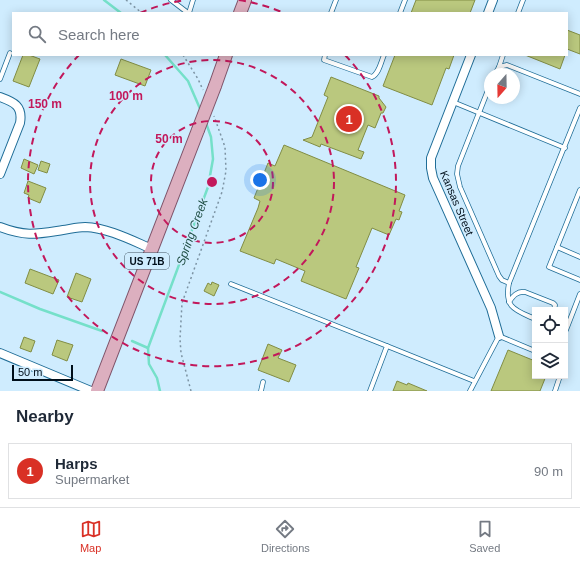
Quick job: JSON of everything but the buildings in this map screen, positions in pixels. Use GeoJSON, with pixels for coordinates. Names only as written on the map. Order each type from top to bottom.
{"type":"FeatureCollection","features":[{"type":"Feature","properties":{"kind":"main road"},"geometry":{"type":"LineString","coordinates":[[240,12],[245,0]]}},
{"type":"Feature","properties":{"kind":"main road","name":"US 71B"},"geometry":{"type":"LineString","coordinates":[[97,391],[226,56]]}},
{"type":"Feature","properties":{"kind":"street"},"geometry":{"type":"LineString","coordinates":[[488,12],[493,0]]}},
{"type":"Feature","properties":{"kind":"street","name":"Kansas Street"},"geometry":{"type":"LineString","coordinates":[[471,56],[431,158],[431,168],[433,178],[491,308],[499,336]]}},
{"type":"Feature","properties":{"kind":"street"},"geometry":{"type":"LineString","coordinates":[[0,97],[12,101],[17,106],[21,117],[0,174]]}},
{"type":"Feature","properties":{"kind":"street"},"geometry":{"type":"LineString","coordinates":[[0,227],[16,233],[29,234],[83,227],[99,229],[114,233],[152,249]]}},
{"type":"Feature","properties":{"kind":"street"},"geometry":{"type":"LineString","coordinates":[[0,353],[91,391]]}},
{"type":"Feature","properties":{"kind":"lane"},"geometry":{"type":"LineString","coordinates":[[171,0],[188,12]]}},
{"type":"Feature","properties":{"kind":"lane"},"geometry":{"type":"LineString","coordinates":[[189,12],[193,0]]}},
{"type":"Feature","properties":{"kind":"lane"},"geometry":{"type":"LineString","coordinates":[[332,12],[336,0]]}},
{"type":"Feature","properties":{"kind":"lane"},"geometry":{"type":"LineString","coordinates":[[400,12],[405,0]]}},
{"type":"Feature","properties":{"kind":"lane"},"geometry":{"type":"LineString","coordinates":[[518,12],[523,0]]}},
{"type":"Feature","properties":{"kind":"lane"},"geometry":{"type":"LineString","coordinates":[[0,80],[10,53]]}},
{"type":"Feature","properties":{"kind":"lane"},"geometry":{"type":"LineString","coordinates":[[325,56],[324,60],[372,77],[378,72],[384,56]]}},
{"type":"Feature","properties":{"kind":"lane"},"geometry":{"type":"LineString","coordinates":[[499,67],[503,56]]}},
{"type":"Feature","properties":{"kind":"lane"},"geometry":{"type":"LineString","coordinates":[[499,67],[507,65],[580,94]]}},
{"type":"Feature","properties":{"kind":"lane"},"geometry":{"type":"LineString","coordinates":[[484,100],[458,166],[458,181],[499,276],[502,280],[509,283]]}},
{"type":"Feature","properties":{"kind":"lane"},"geometry":{"type":"LineString","coordinates":[[453,102],[564,148]]}},
{"type":"Feature","properties":{"kind":"lane"},"geometry":{"type":"LineString","coordinates":[[532,318],[514,309],[509,302],[507,295],[509,283],[580,108]]}},
{"type":"Feature","properties":{"kind":"lane"},"geometry":{"type":"LineString","coordinates":[[580,190],[549,267],[580,280]]}},
{"type":"Feature","properties":{"kind":"lane"},"geometry":{"type":"LineString","coordinates":[[557,247],[580,257]]}},
{"type":"Feature","properties":{"kind":"lane"},"geometry":{"type":"LineString","coordinates":[[231,284],[474,381]]}},
{"type":"Feature","properties":{"kind":"lane"},"geometry":{"type":"LineString","coordinates":[[509,302],[514,295],[525,292],[553,303],[555,307]]}},
{"type":"Feature","properties":{"kind":"lane"},"geometry":{"type":"LineString","coordinates":[[568,325],[580,294]]}},
{"type":"Feature","properties":{"kind":"lane"},"geometry":{"type":"LineString","coordinates":[[470,391],[499,336],[532,350]]}},
{"type":"Feature","properties":{"kind":"lane"},"geometry":{"type":"LineString","coordinates":[[370,391],[388,346]]}},
{"type":"Feature","properties":{"kind":"lane"},"geometry":{"type":"LineString","coordinates":[[555,391],[559,379]]}},
{"type":"Feature","properties":{"kind":"lane"},"geometry":{"type":"LineString","coordinates":[[261,391],[263,382]]}},
{"type":"Feature","properties":{"kind":"path"},"geometry":{"type":"LineString","coordinates":[[126,0],[141,12]]}},
{"type":"Feature","properties":{"kind":"path"},"geometry":{"type":"LineString","coordinates":[[184,56],[204,92]]}},
{"type":"Feature","properties":{"kind":"path"},"geometry":{"type":"LineString","coordinates":[[191,391],[181,353],[180,340],[182,303],[222,192],[226,172],[225,147],[213,112]]}},
{"type":"Feature","properties":{"kind":"waterway","name":"Spring Creek"},"geometry":{"type":"LineString","coordinates":[[104,0],[120,12]]}},
{"type":"Feature","properties":{"kind":"waterway","name":"Spring Creek"},"geometry":{"type":"LineString","coordinates":[[166,56],[188,81],[201,111]]}},
{"type":"Feature","properties":{"kind":"waterway","name":"Spring Creek"},"geometry":{"type":"LineString","coordinates":[[160,391],[157,378],[149,364],[148,348],[208,187],[213,159],[211,137],[206,123]]}},
{"type":"Feature","properties":{"kind":"waterway"},"geometry":{"type":"LineString","coordinates":[[0,292],[40,309],[102,331]]}},
{"type":"Feature","properties":{"kind":"waterway"},"geometry":{"type":"LineString","coordinates":[[132,341],[148,348]]}},
{"type":"Feature","properties":{"kind":"place","name":"Harps"},"geometry":{"type":"Point","coordinates":[349,119]}}]}
